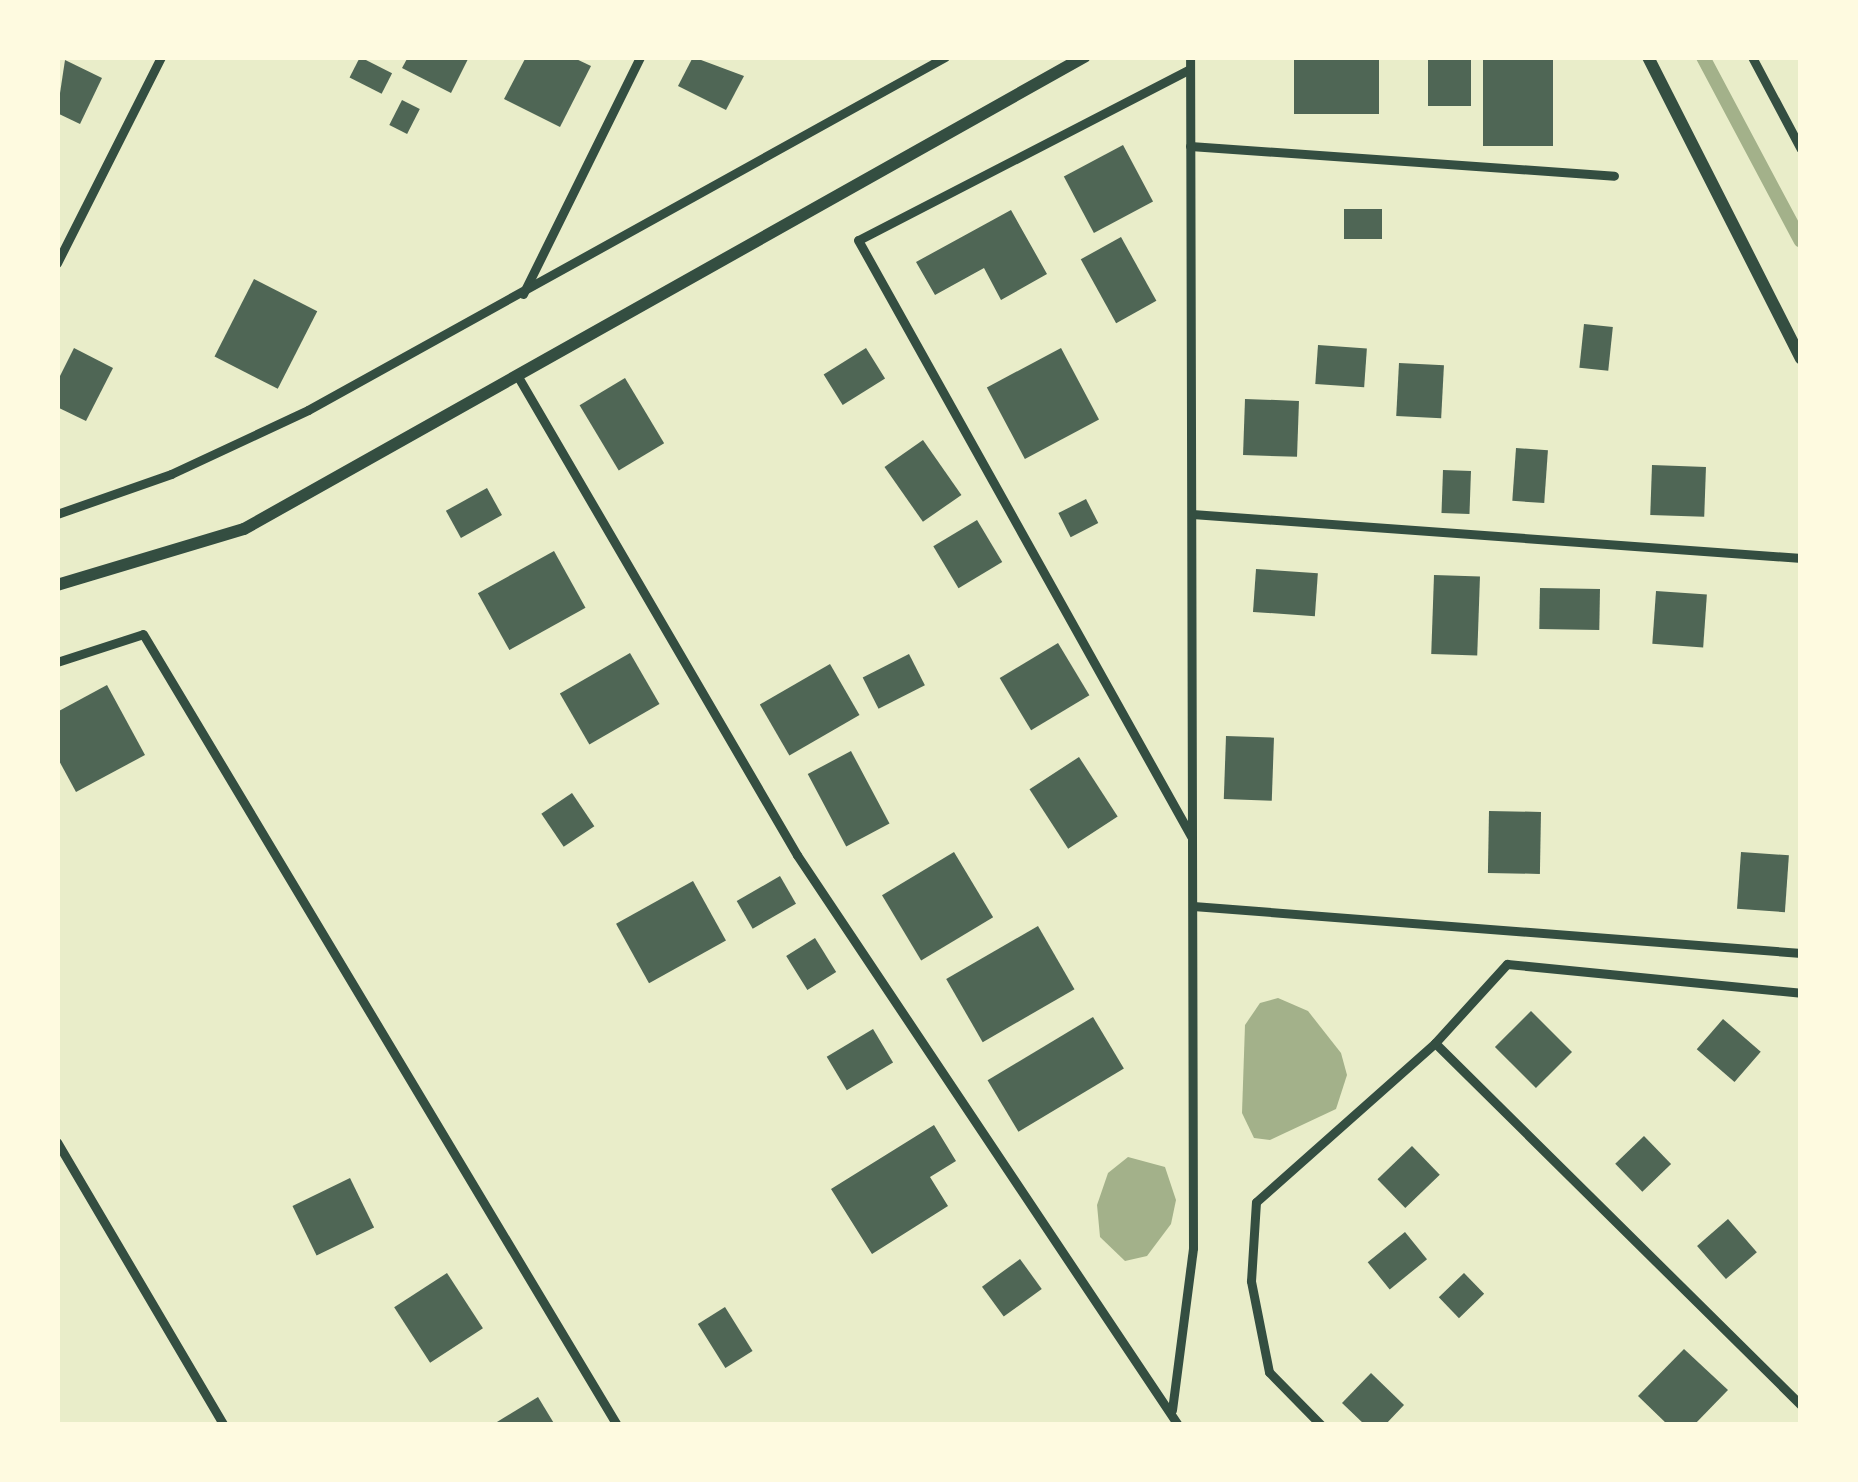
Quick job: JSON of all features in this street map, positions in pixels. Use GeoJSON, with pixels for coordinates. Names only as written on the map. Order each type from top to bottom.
{"type":"FeatureCollection","features":[{"type":"Feature","properties":{"kind":"street"},"geometry":{"type":"LineString","coordinates":[[57,585],[244,529],[1084,57]]}},
{"type":"Feature","properties":{"kind":"street"},"geometry":{"type":"LineString","coordinates":[[1648,57],[1801,358]]}},
{"type":"Feature","properties":{"kind":"lane"},"geometry":{"type":"LineString","coordinates":[[57,263],[161,57]]}},
{"type":"Feature","properties":{"kind":"lane"},"geometry":{"type":"LineString","coordinates":[[522,297],[640,57]]}},
{"type":"Feature","properties":{"kind":"lane"},"geometry":{"type":"LineString","coordinates":[[57,514],[237,446],[522,297],[946,57]]}},
{"type":"Feature","properties":{"kind":"lane"},"geometry":{"type":"LineString","coordinates":[[1752,57],[1801,149]]}},
{"type":"Feature","properties":{"kind":"lane"},"geometry":{"type":"LineString","coordinates":[[1172,1410],[1193,1248],[1193,841],[1190,63],[858,240],[1193,841]]}},
{"type":"Feature","properties":{"kind":"lane"},"geometry":{"type":"LineString","coordinates":[[1190,146],[1614,176]]}},
{"type":"Feature","properties":{"kind":"lane"},"geometry":{"type":"LineString","coordinates":[[517,375],[797,855],[1178,1425]]}},
{"type":"Feature","properties":{"kind":"lane"},"geometry":{"type":"LineString","coordinates":[[1192,514],[1801,558]]}},
{"type":"Feature","properties":{"kind":"lane"},"geometry":{"type":"LineString","coordinates":[[57,662],[143,634],[617,1425]]}},
{"type":"Feature","properties":{"kind":"lane"},"geometry":{"type":"LineString","coordinates":[[1193,906],[1801,953]]}},
{"type":"Feature","properties":{"kind":"lane"},"geometry":{"type":"LineString","coordinates":[[1321,1425],[1269,1372],[1251,1281],[1256,1202],[1435,1043],[1507,964],[1801,993]]}},
{"type":"Feature","properties":{"kind":"lane"},"geometry":{"type":"LineString","coordinates":[[1435,1043],[1801,1405]]}},
{"type":"Feature","properties":{"kind":"lane"},"geometry":{"type":"LineString","coordinates":[[57,1142],[224,1425]]}},
{"type":"Feature","properties":{"kind":"shaded area"},"geometry":{"type":"Polygon","coordinates":[[[1278,998],[1308,1011],[1341,1053],[1347,1075],[1336,1109],[1270,1140],[1254,1138],[1242,1113],[1245,1025],[1260,1003],[1278,998]]]}},
{"type":"Feature","properties":{"kind":"shaded area"},"geometry":{"type":"Polygon","coordinates":[[[1128,1157],[1165,1167],[1176,1200],[1171,1224],[1147,1256],[1125,1261],[1100,1237],[1097,1205],[1108,1173],[1128,1157]]]}},
{"type":"Feature","properties":{"kind":"building"},"geometry":{"type":"Polygon","coordinates":[[[360,57],[392,73],[382,94],[350,77],[360,57]]]}},
{"type":"Feature","properties":{"kind":"building"},"geometry":{"type":"Polygon","coordinates":[[[408,57],[469,57],[451,93],[402,68],[408,57]]]}},
{"type":"Feature","properties":{"kind":"building"},"geometry":{"type":"Polygon","coordinates":[[[526,57],[572,57],[591,66],[560,127],[504,99],[526,57]]]}},
{"type":"Feature","properties":{"kind":"building"},"geometry":{"type":"Polygon","coordinates":[[[693,57],[744,76],[726,110],[678,86],[693,57]]]}},
{"type":"Feature","properties":{"kind":"building"},"geometry":{"type":"Polygon","coordinates":[[[1294,57],[1379,57],[1379,114],[1294,114],[1294,57]]]}},
{"type":"Feature","properties":{"kind":"building"},"geometry":{"type":"Polygon","coordinates":[[[1428,57],[1471,57],[1471,106],[1428,106],[1428,57]]]}},
{"type":"Feature","properties":{"kind":"building"},"geometry":{"type":"Polygon","coordinates":[[[1483,57],[1553,57],[1553,146],[1483,146],[1483,57]]]}},
{"type":"Feature","properties":{"kind":"building"},"geometry":{"type":"Polygon","coordinates":[[[65,60],[102,78],[80,124],[57,113],[65,60]]]}},
{"type":"Feature","properties":{"kind":"building"},"geometry":{"type":"Polygon","coordinates":[[[402,100],[420,109],[407,134],[389,125],[402,100]]]}},
{"type":"Feature","properties":{"kind":"building"},"geometry":{"type":"Polygon","coordinates":[[[1123,145],[1153,202],[1094,233],[1064,176],[1123,145]]]}},
{"type":"Feature","properties":{"kind":"building"},"geometry":{"type":"Polygon","coordinates":[[[1344,209],[1382,209],[1382,239],[1344,239],[1344,209]]]}},
{"type":"Feature","properties":{"kind":"building"},"geometry":{"type":"Polygon","coordinates":[[[1011,210],[1047,274],[1001,300],[984,268],[935,295],[916,262],[1011,210]]]}},
{"type":"Feature","properties":{"kind":"building"},"geometry":{"type":"Polygon","coordinates":[[[1121,237],[1156,301],[1116,323],[1081,259],[1121,237]]]}},
{"type":"Feature","properties":{"kind":"building"},"geometry":{"type":"Polygon","coordinates":[[[254,279],[317,311],[278,389],[215,357],[254,279]]]}},
{"type":"Feature","properties":{"kind":"building"},"geometry":{"type":"Polygon","coordinates":[[[1584,324],[1613,327],[1608,371],[1579,368],[1584,324]]]}},
{"type":"Feature","properties":{"kind":"building"},"geometry":{"type":"Polygon","coordinates":[[[1318,345],[1367,348],[1364,387],[1315,384],[1318,345]]]}},
{"type":"Feature","properties":{"kind":"building"},"geometry":{"type":"Polygon","coordinates":[[[74,348],[113,368],[86,421],[57,407],[57,382],[74,348]]]}},
{"type":"Feature","properties":{"kind":"building"},"geometry":{"type":"Polygon","coordinates":[[[866,348],[885,379],[843,405],[824,374],[866,348]]]}},
{"type":"Feature","properties":{"kind":"building"},"geometry":{"type":"Polygon","coordinates":[[[1061,348],[1099,420],[1025,459],[987,387],[1061,348]]]}},
{"type":"Feature","properties":{"kind":"building"},"geometry":{"type":"Polygon","coordinates":[[[1399,363],[1444,365],[1441,418],[1396,416],[1399,363]]]}},
{"type":"Feature","properties":{"kind":"building"},"geometry":{"type":"Polygon","coordinates":[[[625,378],[664,443],[619,470],[580,405],[625,378]]]}},
{"type":"Feature","properties":{"kind":"building"},"geometry":{"type":"Polygon","coordinates":[[[1245,399],[1299,401],[1297,457],[1243,455],[1245,399]]]}},
{"type":"Feature","properties":{"kind":"building"},"geometry":{"type":"Polygon","coordinates":[[[923,440],[961,495],[923,522],[884,467],[923,440]]]}},
{"type":"Feature","properties":{"kind":"building"},"geometry":{"type":"Polygon","coordinates":[[[1516,448],[1548,450],[1544,503],[1512,501],[1516,448]]]}},
{"type":"Feature","properties":{"kind":"building"},"geometry":{"type":"Polygon","coordinates":[[[1652,465],[1706,467],[1704,517],[1650,515],[1652,465]]]}},
{"type":"Feature","properties":{"kind":"building"},"geometry":{"type":"Polygon","coordinates":[[[1443,470],[1471,471],[1469,514],[1441,513],[1443,470]]]}},
{"type":"Feature","properties":{"kind":"building"},"geometry":{"type":"Polygon","coordinates":[[[487,488],[502,515],[461,538],[446,511],[487,488]]]}},
{"type":"Feature","properties":{"kind":"building"},"geometry":{"type":"Polygon","coordinates":[[[1086,499],[1098,523],[1071,537],[1058,513],[1086,499]]]}},
{"type":"Feature","properties":{"kind":"building"},"geometry":{"type":"Polygon","coordinates":[[[977,520],[1002,562],[959,588],[933,546],[977,520]]]}},
{"type":"Feature","properties":{"kind":"building"},"geometry":{"type":"Polygon","coordinates":[[[554,551],[586,608],[509,650],[478,593],[554,551]]]}},
{"type":"Feature","properties":{"kind":"building"},"geometry":{"type":"Polygon","coordinates":[[[1256,569],[1318,573],[1315,616],[1253,612],[1256,569]]]}},
{"type":"Feature","properties":{"kind":"building"},"geometry":{"type":"Polygon","coordinates":[[[1434,575],[1480,577],[1477,656],[1431,654],[1434,575]]]}},
{"type":"Feature","properties":{"kind":"building"},"geometry":{"type":"Polygon","coordinates":[[[1540,588],[1600,589],[1599,630],[1539,629],[1540,588]]]}},
{"type":"Feature","properties":{"kind":"building"},"geometry":{"type":"Polygon","coordinates":[[[1656,591],[1707,595],[1703,647],[1652,644],[1656,591]]]}},
{"type":"Feature","properties":{"kind":"building"},"geometry":{"type":"Polygon","coordinates":[[[1058,643],[1089,695],[1031,730],[1000,678],[1058,643]]]}},
{"type":"Feature","properties":{"kind":"building"},"geometry":{"type":"Polygon","coordinates":[[[630,653],[660,704],[589,745],[560,694],[630,653]]]}},
{"type":"Feature","properties":{"kind":"building"},"geometry":{"type":"Polygon","coordinates":[[[909,654],[925,685],[879,709],[863,678],[909,654]]]}},
{"type":"Feature","properties":{"kind":"building"},"geometry":{"type":"Polygon","coordinates":[[[830,664],[860,715],[789,756],[760,704],[830,664]]]}},
{"type":"Feature","properties":{"kind":"building"},"geometry":{"type":"Polygon","coordinates":[[[107,685],[145,755],[76,792],[57,757],[57,712],[107,685]]]}},
{"type":"Feature","properties":{"kind":"building"},"geometry":{"type":"Polygon","coordinates":[[[1226,736],[1274,738],[1272,801],[1224,799],[1226,736]]]}},
{"type":"Feature","properties":{"kind":"building"},"geometry":{"type":"Polygon","coordinates":[[[851,751],[889,823],[846,846],[808,774],[851,751]]]}},
{"type":"Feature","properties":{"kind":"building"},"geometry":{"type":"Polygon","coordinates":[[[1079,757],[1118,817],[1068,849],[1030,789],[1079,757]]]}},
{"type":"Feature","properties":{"kind":"building"},"geometry":{"type":"Polygon","coordinates":[[[572,793],[594,826],[564,847],[541,814],[572,793]]]}},
{"type":"Feature","properties":{"kind":"building"},"geometry":{"type":"Polygon","coordinates":[[[1489,811],[1541,812],[1540,874],[1488,873],[1489,811]]]}},
{"type":"Feature","properties":{"kind":"building"},"geometry":{"type":"Polygon","coordinates":[[[954,852],[993,917],[921,960],[882,895],[954,852]]]}},
{"type":"Feature","properties":{"kind":"building"},"geometry":{"type":"Polygon","coordinates":[[[1741,852],[1789,855],[1785,912],[1737,909],[1741,852]]]}},
{"type":"Feature","properties":{"kind":"building"},"geometry":{"type":"Polygon","coordinates":[[[780,876],[796,904],[753,929],[737,901],[780,876]]]}},
{"type":"Feature","properties":{"kind":"building"},"geometry":{"type":"Polygon","coordinates":[[[693,881],[726,940],[649,983],[616,924],[693,881]]]}},
{"type":"Feature","properties":{"kind":"building"},"geometry":{"type":"Polygon","coordinates":[[[1038,926],[1074,989],[983,1042],[946,979],[1038,926]]]}},
{"type":"Feature","properties":{"kind":"building"},"geometry":{"type":"Polygon","coordinates":[[[815,938],[836,972],[807,990],[786,956],[815,938]]]}},
{"type":"Feature","properties":{"kind":"building"},"geometry":{"type":"Polygon","coordinates":[[[1531,1011],[1572,1052],[1536,1088],[1495,1047],[1531,1011]]]}},
{"type":"Feature","properties":{"kind":"building"},"geometry":{"type":"Polygon","coordinates":[[[1093,1017],[1124,1068],[1018,1132],[988,1080],[1093,1017]]]}},
{"type":"Feature","properties":{"kind":"building"},"geometry":{"type":"Polygon","coordinates":[[[1723,1019],[1761,1052],[1734,1082],[1697,1049],[1723,1019]]]}},
{"type":"Feature","properties":{"kind":"building"},"geometry":{"type":"Polygon","coordinates":[[[873,1029],[893,1062],[847,1090],[827,1057],[873,1029]]]}},
{"type":"Feature","properties":{"kind":"building"},"geometry":{"type":"Polygon","coordinates":[[[934,1125],[956,1161],[930,1177],[948,1206],[872,1254],[831,1189],[934,1125]]]}},
{"type":"Feature","properties":{"kind":"building"},"geometry":{"type":"Polygon","coordinates":[[[1644,1136],[1671,1164],[1642,1192],[1615,1164],[1644,1136]]]}},
{"type":"Feature","properties":{"kind":"building"},"geometry":{"type":"Polygon","coordinates":[[[1412,1146],[1440,1175],[1405,1208],[1377,1179],[1412,1146]]]}},
{"type":"Feature","properties":{"kind":"building"},"geometry":{"type":"Polygon","coordinates":[[[350,1178],[374,1227],[317,1255],[292,1206],[350,1178]]]}},
{"type":"Feature","properties":{"kind":"building"},"geometry":{"type":"Polygon","coordinates":[[[1728,1219],[1757,1252],[1726,1279],[1697,1246],[1728,1219]]]}},
{"type":"Feature","properties":{"kind":"building"},"geometry":{"type":"Polygon","coordinates":[[[1405,1232],[1427,1259],[1390,1289],[1368,1262],[1405,1232]]]}},
{"type":"Feature","properties":{"kind":"building"},"geometry":{"type":"Polygon","coordinates":[[[1020,1259],[1042,1289],[1004,1317],[982,1287],[1020,1259]]]}},
{"type":"Feature","properties":{"kind":"building"},"geometry":{"type":"Polygon","coordinates":[[[447,1273],[483,1328],[430,1363],[394,1307],[447,1273]]]}},
{"type":"Feature","properties":{"kind":"building"},"geometry":{"type":"Polygon","coordinates":[[[1464,1273],[1484,1294],[1459,1318],[1439,1297],[1464,1273]]]}},
{"type":"Feature","properties":{"kind":"building"},"geometry":{"type":"Polygon","coordinates":[[[725,1307],[753,1351],[725,1368],[698,1324],[725,1307]]]}},
{"type":"Feature","properties":{"kind":"building"},"geometry":{"type":"Polygon","coordinates":[[[1684,1349],[1728,1390],[1694,1425],[1668,1425],[1638,1396],[1684,1349]]]}},
{"type":"Feature","properties":{"kind":"building"},"geometry":{"type":"Polygon","coordinates":[[[1371,1373],[1404,1405],[1385,1425],[1365,1425],[1342,1403],[1371,1373]]]}},
{"type":"Feature","properties":{"kind":"building"},"geometry":{"type":"Polygon","coordinates":[[[538,1397],[555,1425],[492,1425],[538,1397]]]}},
{"type":"Feature","properties":{"kind":"waterway"},"geometry":{"type":"LineString","coordinates":[[1703,57],[1801,241]]}}]}
